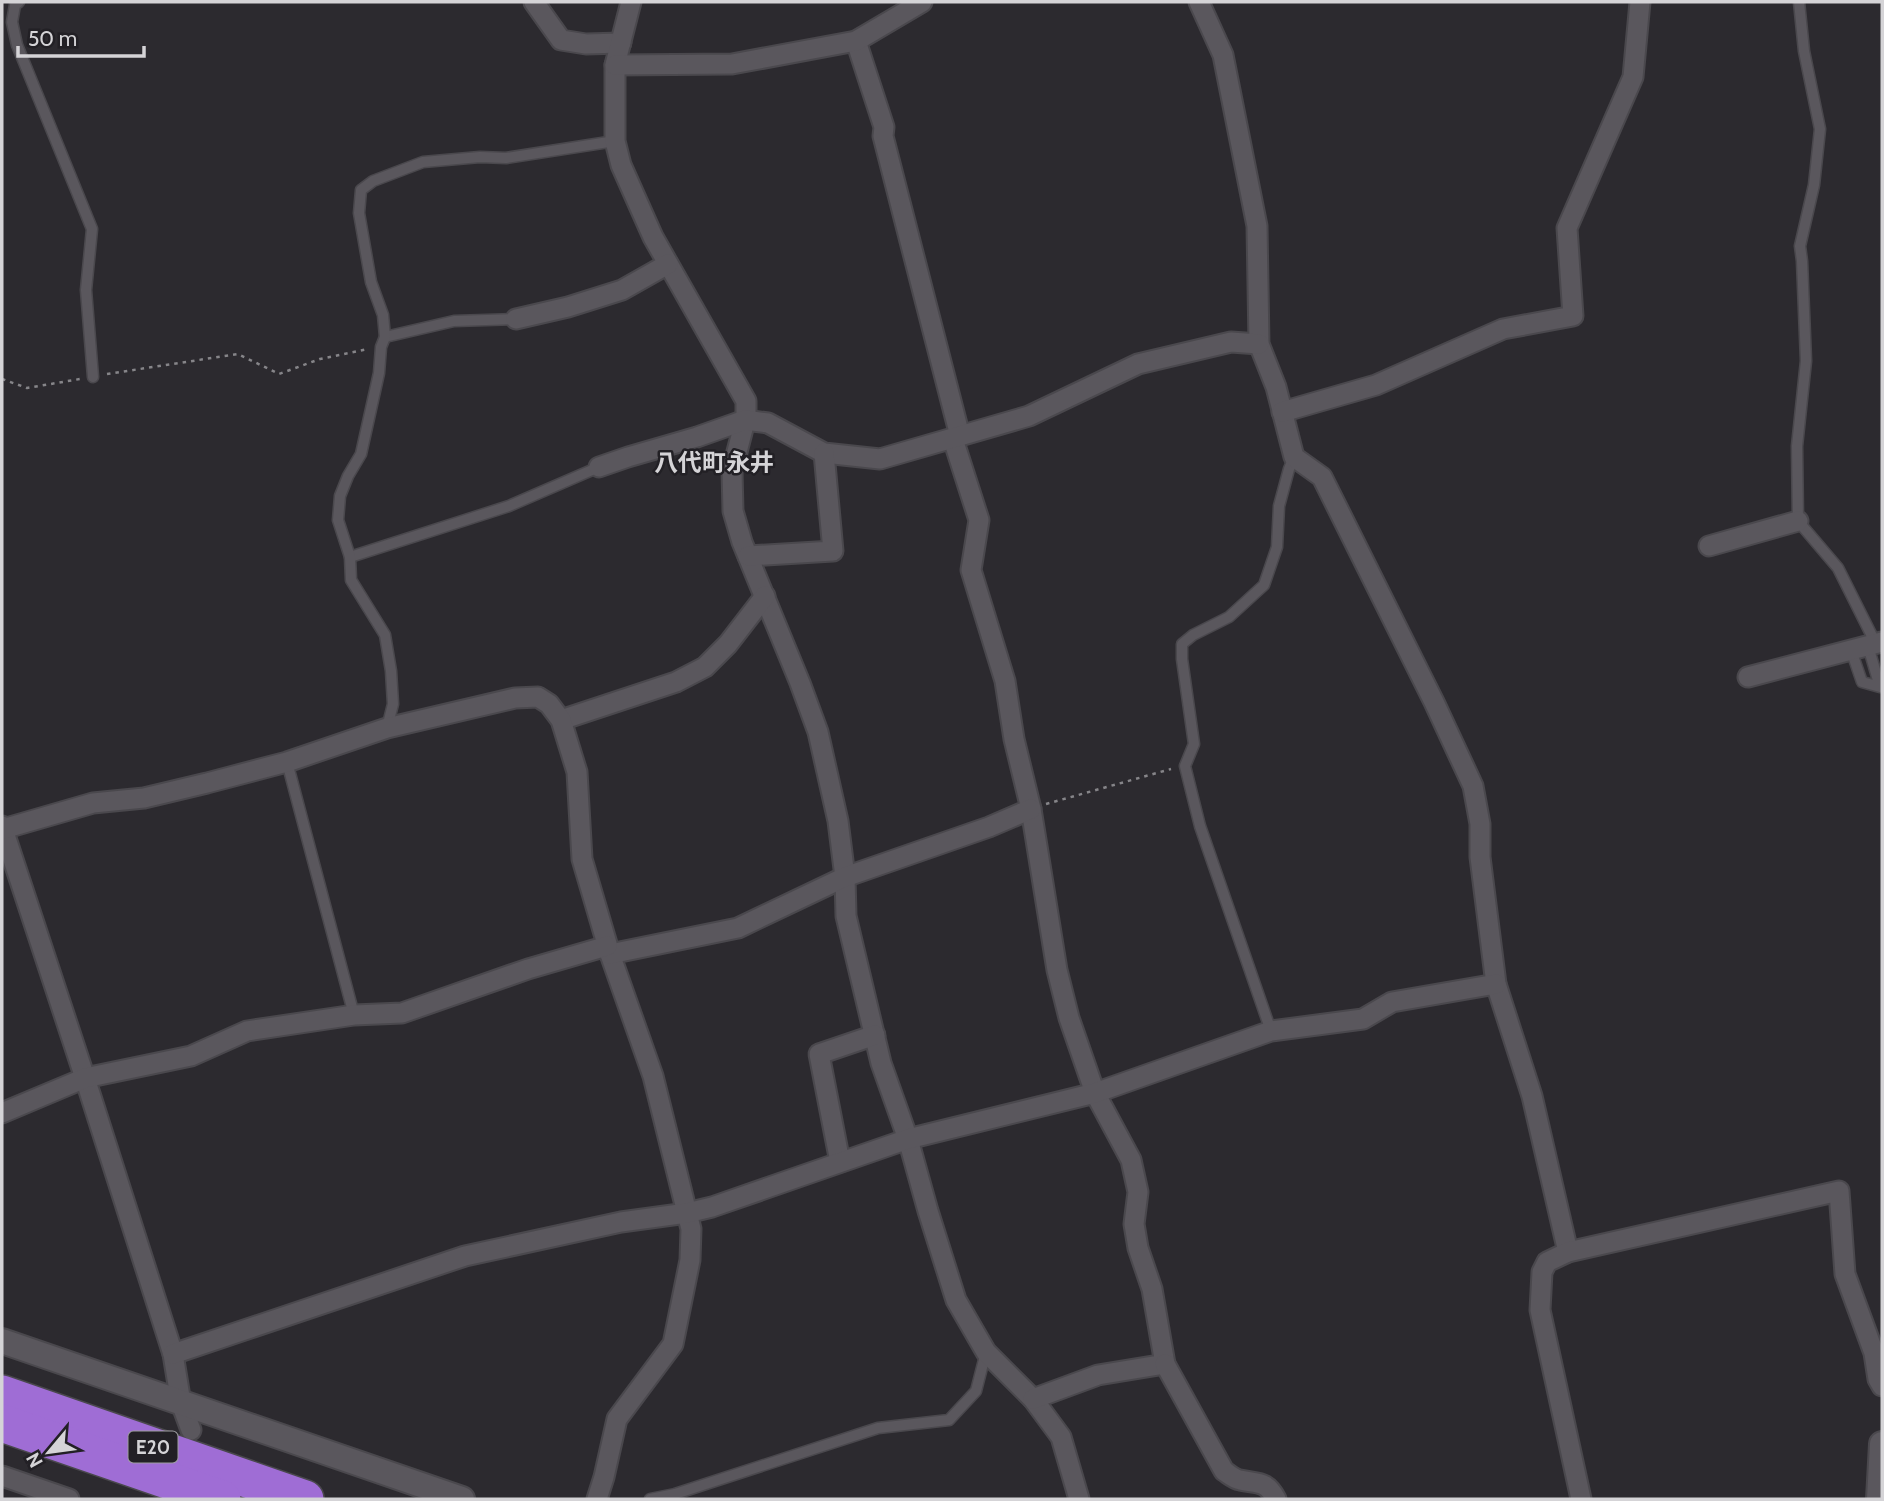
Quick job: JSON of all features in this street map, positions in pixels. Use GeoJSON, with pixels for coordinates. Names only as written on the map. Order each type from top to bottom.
{"type":"FeatureCollection","features":[{"type":"Feature","properties":{"kind":"highway","name":"E20"},"geometry":{"type":"LineString","coordinates":[[2,1394],[305,1499]]}},
{"type":"Feature","properties":{"kind":"highway","name":"E20"},"geometry":{"type":"LineString","coordinates":[[2,1423],[222,1499]]}},
{"type":"Feature","properties":{"kind":"street"},"geometry":{"type":"LineString","coordinates":[[534,2],[561,40],[586,44],[621,43]]}},
{"type":"Feature","properties":{"kind":"street"},"geometry":{"type":"LineString","coordinates":[[631,2],[615,65],[615,141],[621,165],[653,237],[746,401],[745,419],[732,471],[733,511],[748,556],[818,732],[838,821],[845,877],[846,916],[881,1063],[908,1139],[956,1300],[986,1352],[1034,1399],[1061,1437],[1079,1499]]}},
{"type":"Feature","properties":{"kind":"street"},"geometry":{"type":"LineString","coordinates":[[615,65],[733,64],[856,41],[922,2]]}},
{"type":"Feature","properties":{"kind":"street"},"geometry":{"type":"LineString","coordinates":[[1199,2],[1223,55],[1257,226],[1259,344],[1276,387],[1294,457],[1322,477],[1473,786],[1496,984],[1532,1096],[1568,1252]]}},
{"type":"Feature","properties":{"kind":"street"},"geometry":{"type":"LineString","coordinates":[[1282,412],[1376,385],[1503,329],[1573,316],[1567,228],[1633,78],[1640,2]]}},
{"type":"Feature","properties":{"kind":"street"},"geometry":{"type":"LineString","coordinates":[[856,41],[884,127],[883,136],[979,520],[971,570],[1004,681],[1014,739],[1031,808],[1057,970],[1069,1018],[1096,1093],[1131,1160],[1138,1192],[1134,1224],[1138,1248],[1152,1289],[1165,1364],[1224,1472],[1237,1480],[1263,1483],[1276,1499]]}},
{"type":"Feature","properties":{"kind":"street"},"geometry":{"type":"LineString","coordinates":[[516,319],[568,307],[622,289],[668,264]]}},
{"type":"Feature","properties":{"kind":"street"},"geometry":{"type":"LineString","coordinates":[[599,467],[698,437],[745,419],[768,423],[824,453],[880,459],[1029,416],[1138,364],[1231,342],[1259,344]]}},
{"type":"Feature","properties":{"kind":"street"},"geometry":{"type":"LineString","coordinates":[[748,556],[833,551],[824,453]]}},
{"type":"Feature","properties":{"kind":"street"},"geometry":{"type":"LineString","coordinates":[[1709,546],[1798,521]]}},
{"type":"Feature","properties":{"kind":"street"},"geometry":{"type":"LineString","coordinates":[[561,720],[676,682],[705,667],[765,596]]}},
{"type":"Feature","properties":{"kind":"street"},"geometry":{"type":"LineString","coordinates":[[1748,677],[1869,645]]}},
{"type":"Feature","properties":{"kind":"street"},"geometry":{"type":"LineString","coordinates":[[191,1430],[181,1403],[173,1354],[2,828],[93,803],[144,798],[287,762],[387,729],[515,698],[538,697],[550,704],[561,720],[577,772],[582,859],[609,950],[653,1076],[691,1229],[690,1260],[673,1344],[617,1419],[597,1499]]}},
{"type":"Feature","properties":{"kind":"street"},"geometry":{"type":"LineString","coordinates":[[2,1113],[85,1078],[191,1056],[247,1031],[354,1015],[402,1013],[528,969],[609,950],[738,928],[845,877],[989,827],[1031,808]]}},
{"type":"Feature","properties":{"kind":"street"},"geometry":{"type":"LineString","coordinates":[[173,1354],[465,1256],[621,1222],[712,1207],[908,1139],[1096,1093],[1271,1031],[1363,1019],[1392,1002],[1496,984]]}},
{"type":"Feature","properties":{"kind":"street"},"geometry":{"type":"LineString","coordinates":[[840,1162],[819,1054],[875,1035]]}},
{"type":"Feature","properties":{"kind":"street"},"geometry":{"type":"LineString","coordinates":[[1581,1499],[1540,1310],[1542,1272],[1547,1262],[1568,1252],[1839,1191],[1845,1274],[1874,1353],[1878,1379],[1882,1386]]}},
{"type":"Feature","properties":{"kind":"street"},"geometry":{"type":"LineString","coordinates":[[2,1341],[462,1499]]}},
{"type":"Feature","properties":{"kind":"street"},"geometry":{"type":"LineString","coordinates":[[1034,1399],[1098,1375],[1165,1364]]}},
{"type":"Feature","properties":{"kind":"street"},"geometry":{"type":"LineString","coordinates":[[1879,1499],[1882,1444]]}},
{"type":"Feature","properties":{"kind":"street"},"geometry":{"type":"LineString","coordinates":[[2,1476],[69,1499]]}},
{"type":"Feature","properties":{"kind":"lane"},"geometry":{"type":"LineString","coordinates":[[19,2],[15,5],[12,22],[17,45],[92,229],[86,290],[93,377]]}},
{"type":"Feature","properties":{"kind":"lane"},"geometry":{"type":"LineString","coordinates":[[1799,2],[1804,51],[1820,129],[1814,185],[1800,246],[1806,361],[1797,446],[1798,521],[1838,568],[1869,645]]}},
{"type":"Feature","properties":{"kind":"lane"},"geometry":{"type":"LineString","coordinates":[[387,729],[393,704],[385,635],[351,580],[350,557],[338,520],[340,496],[348,475],[361,454],[383,342],[383,315],[371,282],[359,213],[361,190],[373,181],[423,162],[480,157],[506,158],[615,141]]}},
{"type":"Feature","properties":{"kind":"lane"},"geometry":{"type":"LineString","coordinates":[[383,342],[454,321],[516,319]]}},
{"type":"Feature","properties":{"kind":"lane"},"geometry":{"type":"LineString","coordinates":[[1271,1031],[1200,826],[1185,766],[1194,744],[1182,644],[1193,635],[1229,617],[1264,585],[1277,547],[1279,506],[1294,457]]}},
{"type":"Feature","properties":{"kind":"lane"},"geometry":{"type":"LineString","coordinates":[[350,557],[509,506],[599,467]]}},
{"type":"Feature","properties":{"kind":"lane"},"geometry":{"type":"LineString","coordinates":[[287,762],[354,1015]]}},
{"type":"Feature","properties":{"kind":"lane"},"geometry":{"type":"LineString","coordinates":[[650,1499],[675,1494],[878,1428],[949,1420],[976,1391],[986,1352]]}},
{"type":"Feature","properties":{"kind":"path"},"geometry":{"type":"LineString","coordinates":[[2,379],[27,388],[238,354],[279,374],[320,359],[383,342]]}},
{"type":"Feature","properties":{"kind":"path"},"geometry":{"type":"LineString","coordinates":[[1031,808],[1185,766]]}},
{"type":"Feature","properties":{"kind":"district","name":"八代町永井"},"geometry":{"type":"Point","coordinates":[714,462]}}]}
